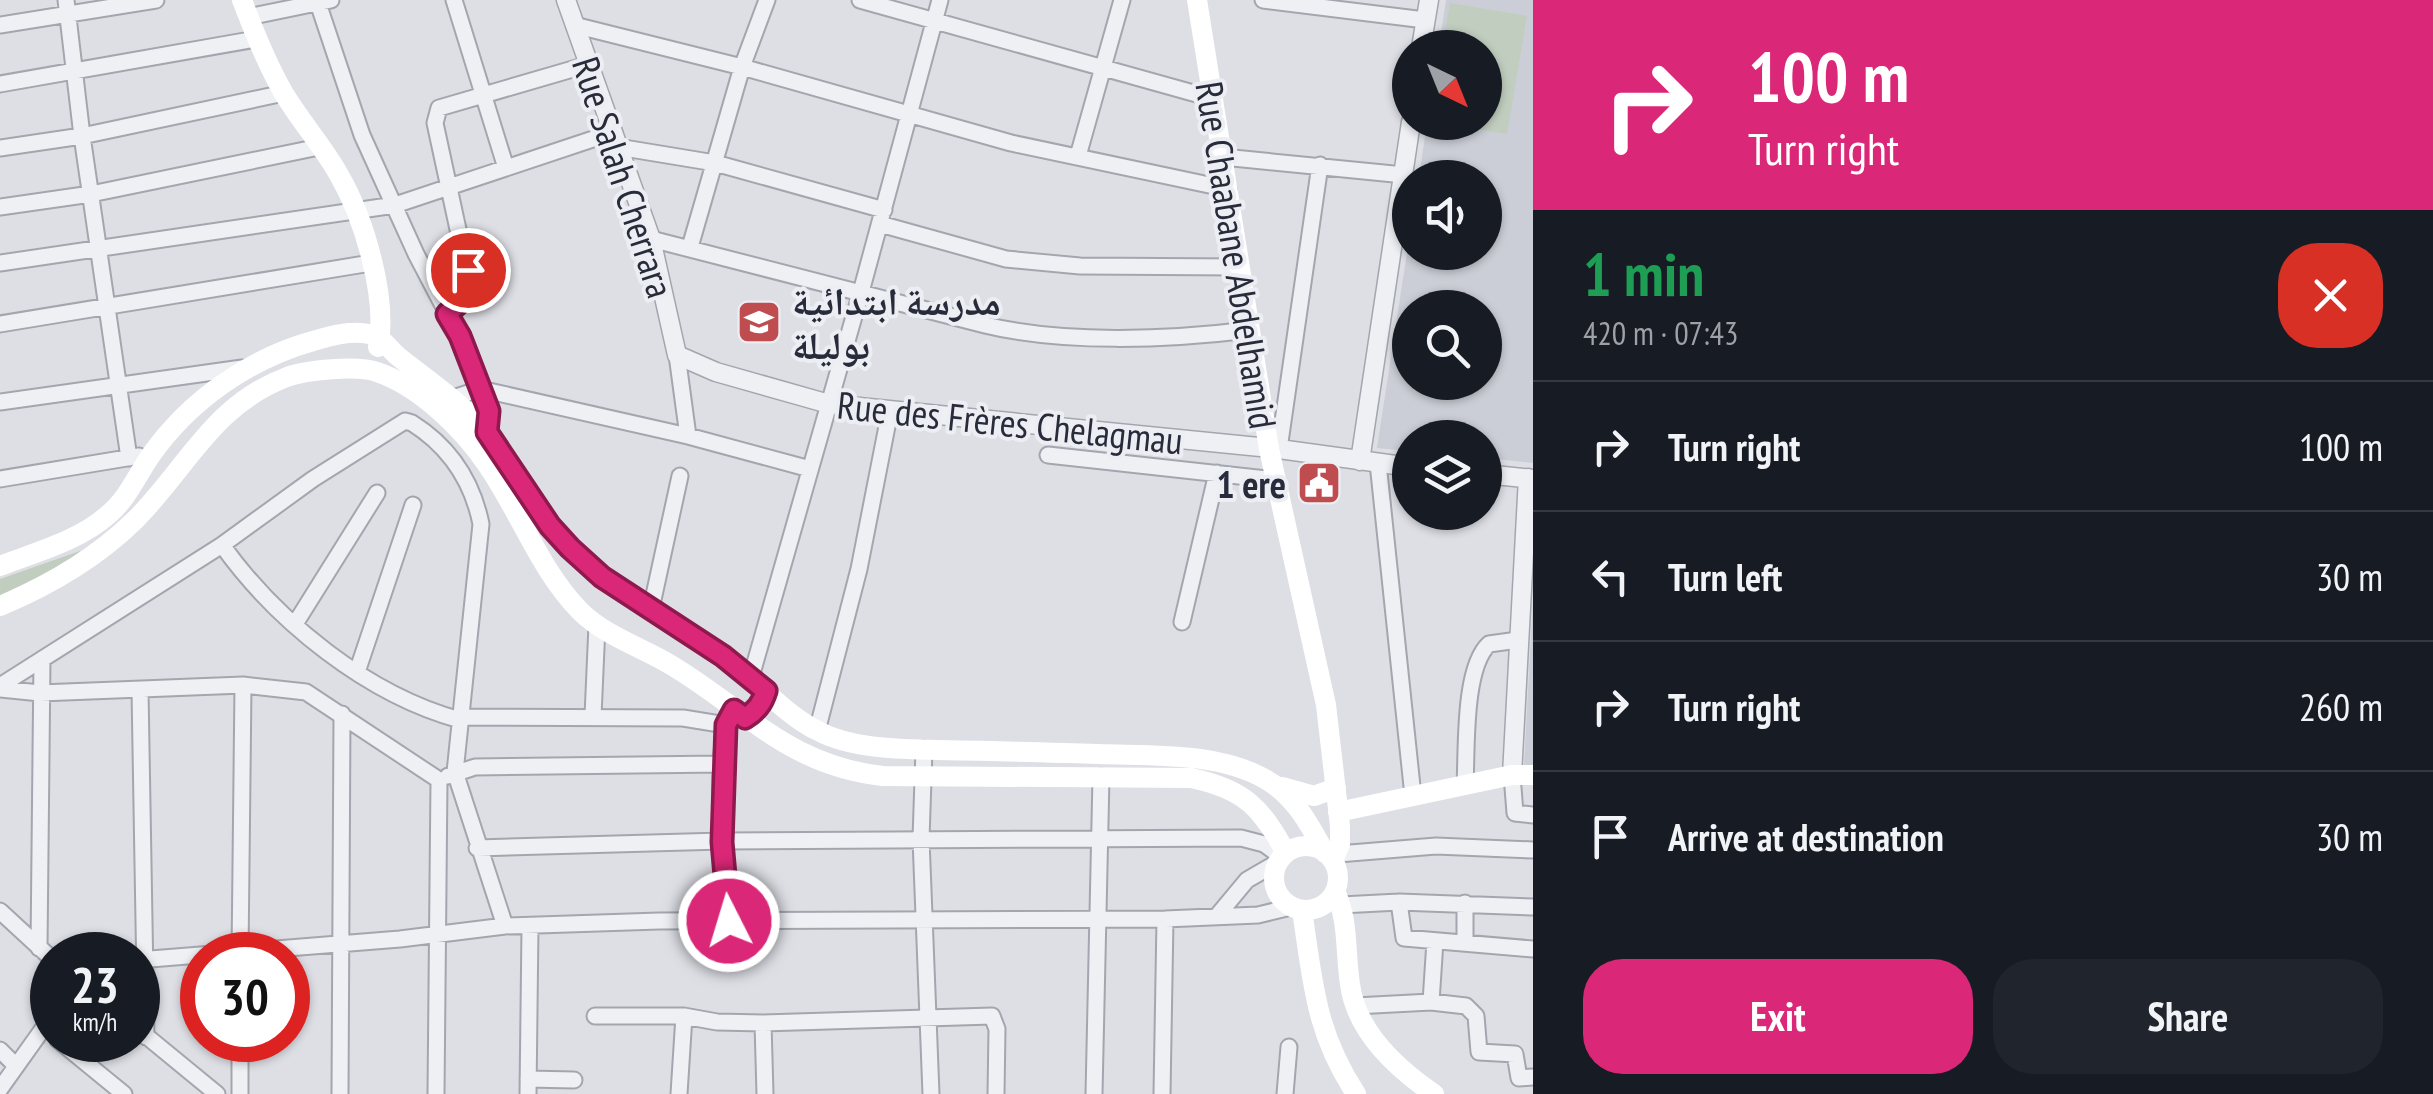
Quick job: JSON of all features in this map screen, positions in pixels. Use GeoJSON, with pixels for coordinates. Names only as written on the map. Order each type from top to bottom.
{"type":"FeatureCollection","features":[{"type":"Feature","properties":{"kind":"main road","name":"Rue Chaabane Abdelhamid"},"geometry":{"type":"LineString","coordinates":[[1197,0],[1276,480],[1326,705],[1337,798],[1332,856]]}},
{"type":"Feature","properties":{"kind":"main road"},"geometry":{"type":"LineString","coordinates":[[245,8],[284,93],[340,176],[355,210],[381,309],[378,350],[364,368]]}},
{"type":"Feature","properties":{"kind":"main road"},"geometry":{"type":"LineString","coordinates":[[0,566],[98,524],[124,499],[152,454],[190,412],[242,368],[276,351],[350,333],[380,338],[487,432],[535,504],[570,548],[602,577],[754,680],[818,731],[850,741],[924,749],[1213,761],[1251,772],[1275,785],[1337,798],[1413,796],[1523,775]]}},
{"type":"Feature","properties":{"kind":"main road"},"geometry":{"type":"LineString","coordinates":[[309,342],[318,372]]}},
{"type":"Feature","properties":{"kind":"main road"},"geometry":{"type":"LineString","coordinates":[[0,606],[75,569],[100,552],[137,518],[204,434],[234,408],[291,376],[364,368],[396,380],[428,403],[486,462],[554,577],[581,612],[667,663],[731,713],[788,746],[836,768],[883,776],[1191,778],[1216,783],[1244,796],[1262,812],[1285,855]]}},
{"type":"Feature","properties":{"kind":"main road"},"geometry":{"type":"LineString","coordinates":[[731,713],[760,707],[754,680]]}},
{"type":"Feature","properties":{"kind":"main road"},"geometry":{"type":"LineString","coordinates":[[731,713],[728,682],[754,680]]}},
{"type":"Feature","properties":{"kind":"main road"},"geometry":{"type":"LineString","coordinates":[[1275,785],[1293,802],[1332,856],[1355,1006],[1382,1051],[1434,1094]]}},
{"type":"Feature","properties":{"kind":"main road"},"geometry":{"type":"LineString","coordinates":[[1337,798],[1285,855],[1274,875],[1281,899],[1297,909],[1316,909],[1338,898]]}},
{"type":"Feature","properties":{"kind":"main road"},"geometry":{"type":"LineString","coordinates":[[1285,855],[1316,848],[1332,856]]}},
{"type":"Feature","properties":{"kind":"main road"},"geometry":{"type":"LineString","coordinates":[[1297,909],[1324,1036],[1356,1094]]}},
{"type":"Feature","properties":{"kind":"street"},"geometry":{"type":"LineString","coordinates":[[0,24],[66,7],[156,0]]}},
{"type":"Feature","properties":{"kind":"street"},"geometry":{"type":"LineString","coordinates":[[454,0],[506,168]]}},
{"type":"Feature","properties":{"kind":"street","name":"Rue Salah Cherrara"},"geometry":{"type":"LineString","coordinates":[[566,0],[651,239],[677,355]]}},
{"type":"Feature","properties":{"kind":"street"},"geometry":{"type":"LineString","coordinates":[[690,247],[742,67],[767,0]]}},
{"type":"Feature","properties":{"kind":"street"},"geometry":{"type":"LineString","coordinates":[[860,0],[1211,98]]}},
{"type":"Feature","properties":{"kind":"street"},"geometry":{"type":"LineString","coordinates":[[754,680],[940,0]]}},
{"type":"Feature","properties":{"kind":"street"},"geometry":{"type":"LineString","coordinates":[[1078,156],[1122,0]]}},
{"type":"Feature","properties":{"kind":"street"},"geometry":{"type":"LineString","coordinates":[[1263,0],[1425,20]]}},
{"type":"Feature","properties":{"kind":"street"},"geometry":{"type":"LineString","coordinates":[[1424,30],[1429,0]]}},
{"type":"Feature","properties":{"kind":"street"},"geometry":{"type":"LineString","coordinates":[[245,8],[322,1],[362,135],[480,389],[489,411],[487,432]]}},
{"type":"Feature","properties":{"kind":"street"},"geometry":{"type":"LineString","coordinates":[[66,7],[129,458]]}},
{"type":"Feature","properties":{"kind":"street"},"geometry":{"type":"LineString","coordinates":[[574,25],[742,67],[1011,143],[1228,189]]}},
{"type":"Feature","properties":{"kind":"street"},"geometry":{"type":"LineString","coordinates":[[0,84],[256,39]]}},
{"type":"Feature","properties":{"kind":"street"},"geometry":{"type":"LineString","coordinates":[[447,314],[461,301],[468,270],[448,190],[436,114],[439,108],[590,64]]}},
{"type":"Feature","properties":{"kind":"street"},"geometry":{"type":"LineString","coordinates":[[0,148],[82,136],[284,93]]}},
{"type":"Feature","properties":{"kind":"street"},"geometry":{"type":"LineString","coordinates":[[0,263],[395,205],[506,168],[616,140],[715,163],[1006,259],[1096,266],[1239,267]]}},
{"type":"Feature","properties":{"kind":"street"},"geometry":{"type":"LineString","coordinates":[[0,207],[91,194],[319,146]]}},
{"type":"Feature","properties":{"kind":"street"},"geometry":{"type":"LineString","coordinates":[[1222,156],[1392,173]]}},
{"type":"Feature","properties":{"kind":"street"},"geometry":{"type":"LineString","coordinates":[[1274,450],[1320,165]]}},
{"type":"Feature","properties":{"kind":"street"},"geometry":{"type":"LineString","coordinates":[[651,239],[985,325],[1049,336],[1219,334],[1249,330]]}},
{"type":"Feature","properties":{"kind":"street"},"geometry":{"type":"LineString","coordinates":[[0,324],[371,263]]}},
{"type":"Feature","properties":{"kind":"street"},"geometry":{"type":"LineString","coordinates":[[1392,270],[1369,462],[1413,796]]}},
{"type":"Feature","properties":{"kind":"street"},"geometry":{"type":"LineString","coordinates":[[677,355],[688,436]]}},
{"type":"Feature","properties":{"kind":"street","name":"Rue des Frères Chelagmau"},"geometry":{"type":"LineString","coordinates":[[677,355],[716,372],[828,404],[1392,464]]}},
{"type":"Feature","properties":{"kind":"street"},"geometry":{"type":"LineString","coordinates":[[0,402],[242,368]]}},
{"type":"Feature","properties":{"kind":"street"},"geometry":{"type":"LineString","coordinates":[[450,399],[480,389],[688,436],[810,469]]}},
{"type":"Feature","properties":{"kind":"street"},"geometry":{"type":"LineString","coordinates":[[0,687],[222,545],[428,403]]}},
{"type":"Feature","properties":{"kind":"street"},"geometry":{"type":"LineString","coordinates":[[818,731],[859,569],[890,412]]}},
{"type":"Feature","properties":{"kind":"street"},"geometry":{"type":"LineString","coordinates":[[405,420],[455,459],[482,524],[455,772],[505,926]]}},
{"type":"Feature","properties":{"kind":"street"},"geometry":{"type":"LineString","coordinates":[[0,480],[152,454]]}},
{"type":"Feature","properties":{"kind":"street"},"geometry":{"type":"LineString","coordinates":[[1048,456],[1276,480]]}},
{"type":"Feature","properties":{"kind":"street"},"geometry":{"type":"LineString","coordinates":[[1182,622],[1217,473]]}},
{"type":"Feature","properties":{"kind":"street"},"geometry":{"type":"LineString","coordinates":[[651,609],[680,476]]}},
{"type":"Feature","properties":{"kind":"street"},"geometry":{"type":"LineString","coordinates":[[1502,476],[1530,478],[1518,640],[1523,775],[1515,813],[1533,815]]}},
{"type":"Feature","properties":{"kind":"street"},"geometry":{"type":"LineString","coordinates":[[294,624],[377,493]]}},
{"type":"Feature","properties":{"kind":"street"},"geometry":{"type":"LineString","coordinates":[[357,672],[413,505]]}},
{"type":"Feature","properties":{"kind":"street"},"geometry":{"type":"LineString","coordinates":[[222,545],[254,586],[294,624],[357,672],[391,694],[460,718],[684,718],[731,713],[722,764],[722,842],[729,921]]}},
{"type":"Feature","properties":{"kind":"street"},"geometry":{"type":"LineString","coordinates":[[594,716],[598,625]]}},
{"type":"Feature","properties":{"kind":"street"},"geometry":{"type":"LineString","coordinates":[[1465,784],[1472,679],[1480,656],[1488,644],[1518,640]]}},
{"type":"Feature","properties":{"kind":"street"},"geometry":{"type":"LineString","coordinates":[[39,932],[42,659]]}},
{"type":"Feature","properties":{"kind":"street"},"geometry":{"type":"LineString","coordinates":[[0,687],[40,693],[243,685],[306,692],[438,780]]}},
{"type":"Feature","properties":{"kind":"street"},"geometry":{"type":"LineString","coordinates":[[240,932],[243,685]]}},
{"type":"Feature","properties":{"kind":"street"},"geometry":{"type":"LineString","coordinates":[[140,690],[142,932]]}},
{"type":"Feature","properties":{"kind":"street"},"geometry":{"type":"LineString","coordinates":[[340,1094],[342,714]]}},
{"type":"Feature","properties":{"kind":"street"},"geometry":{"type":"LineString","coordinates":[[924,749],[921,840],[931,1094]]}},
{"type":"Feature","properties":{"kind":"street"},"geometry":{"type":"LineString","coordinates":[[438,780],[475,768],[722,764]]}},
{"type":"Feature","properties":{"kind":"street"},"geometry":{"type":"LineString","coordinates":[[1094,1094],[1101,777]]}},
{"type":"Feature","properties":{"kind":"street"},"geometry":{"type":"LineString","coordinates":[[436,1094],[438,780]]}},
{"type":"Feature","properties":{"kind":"street"},"geometry":{"type":"LineString","coordinates":[[477,848],[1241,838],[1285,855],[1247,880],[1217,916]]}},
{"type":"Feature","properties":{"kind":"street"},"geometry":{"type":"LineString","coordinates":[[1332,856],[1436,846],[1533,850]]}},
{"type":"Feature","properties":{"kind":"street"},"geometry":{"type":"LineString","coordinates":[[1338,898],[1532,907]]}},
{"type":"Feature","properties":{"kind":"street"},"geometry":{"type":"LineString","coordinates":[[1399,902],[1403,937],[1533,949]]}},
{"type":"Feature","properties":{"kind":"street"},"geometry":{"type":"LineString","coordinates":[[1465,904],[1465,942]]}},
{"type":"Feature","properties":{"kind":"street"},"geometry":{"type":"LineString","coordinates":[[310,946],[505,926],[612,922],[1165,918],[1258,916],[1297,909]]}},
{"type":"Feature","properties":{"kind":"street"},"geometry":{"type":"LineString","coordinates":[[0,911],[30,939]]}},
{"type":"Feature","properties":{"kind":"street"},"geometry":{"type":"LineString","coordinates":[[1162,1094],[1165,918]]}},
{"type":"Feature","properties":{"kind":"street"},"geometry":{"type":"LineString","coordinates":[[530,927],[528,1087],[574,1080]]}},
{"type":"Feature","properties":{"kind":"street"},"geometry":{"type":"LineString","coordinates":[[1432,1002],[1435,941]]}},
{"type":"Feature","properties":{"kind":"street"},"geometry":{"type":"LineString","coordinates":[[1355,1006],[1432,1002],[1470,1008],[1476,1021],[1479,1052],[1515,1054],[1524,1083]]}},
{"type":"Feature","properties":{"kind":"street"},"geometry":{"type":"LineString","coordinates":[[594,1016],[684,1016],[717,1022],[994,1017],[996,1094]]}},
{"type":"Feature","properties":{"kind":"street"},"geometry":{"type":"LineString","coordinates":[[680,1094],[684,1016]]}},
{"type":"Feature","properties":{"kind":"street"},"geometry":{"type":"LineString","coordinates":[[763,1022],[766,1094]]}},
{"type":"Feature","properties":{"kind":"street"},"geometry":{"type":"LineString","coordinates":[[1285,1094],[1290,1046]]}},
{"type":"Feature","properties":{"kind":"street"},"geometry":{"type":"LineString","coordinates":[[160,1048],[217,1094]]}},
{"type":"Feature","properties":{"kind":"street"},"geometry":{"type":"LineString","coordinates":[[0,1050],[16,1066]]}},
{"type":"Feature","properties":{"kind":"street"},"geometry":{"type":"LineString","coordinates":[[6,1089],[16,1066],[30,1052]]}},
{"type":"Feature","properties":{"kind":"street"},"geometry":{"type":"LineString","coordinates":[[88,1062],[124,1094]]}},
{"type":"Feature","properties":{"kind":"street"},"geometry":{"type":"LineString","coordinates":[[240,1062],[240,1094]]}},
{"type":"Feature","properties":{"kind":"shaded area"},"geometry":{"type":"Polygon","coordinates":[[[1446,0],[1533,0],[1533,463],[1502,460],[1502,420],[1392,420],[1392,449],[1377,448],[1392,350],[1392,400],[1502,400],[1502,290],[1401,290],[1404,270],[1502,270],[1502,160],[1422,160],[1424,140],[1502,140],[1502,30],[1442,30],[1446,0]]]}},
{"type":"Feature","properties":{"kind":"shaded area"},"geometry":{"type":"Polygon","coordinates":[[[1533,599],[1533,765],[1524,765],[1533,599]]]}},
{"type":"Feature","properties":{"kind":"green space"},"geometry":{"type":"Polygon","coordinates":[[[1450,3],[1527,16],[1507,134],[1502,133],[1502,30],[1445,30],[1450,3]]]}},
{"type":"Feature","properties":{"kind":"green space"},"geometry":{"type":"Polygon","coordinates":[[[80,551],[85,560],[0,603],[0,579],[80,551]]]}},
{"type":"Feature","properties":{"kind":"place","name":"مدرسة ابتدائية بوليلة"},"geometry":{"type":"Point","coordinates":[759,322]}},
{"type":"Feature","properties":{"kind":"place","name":"1 ere"},"geometry":{"type":"Point","coordinates":[1319,483]}},
{"type":"Feature","properties":{"kind":"route"},"geometry":{"type":"LineString","coordinates":[[468,270],[461,301],[447,314],[460,336],[489,411],[487,432],[550,526],[602,577],[723,656],[766,691],[760,707],[745,718],[734,710],[726,725],[722,842],[729,921]]}}]}
